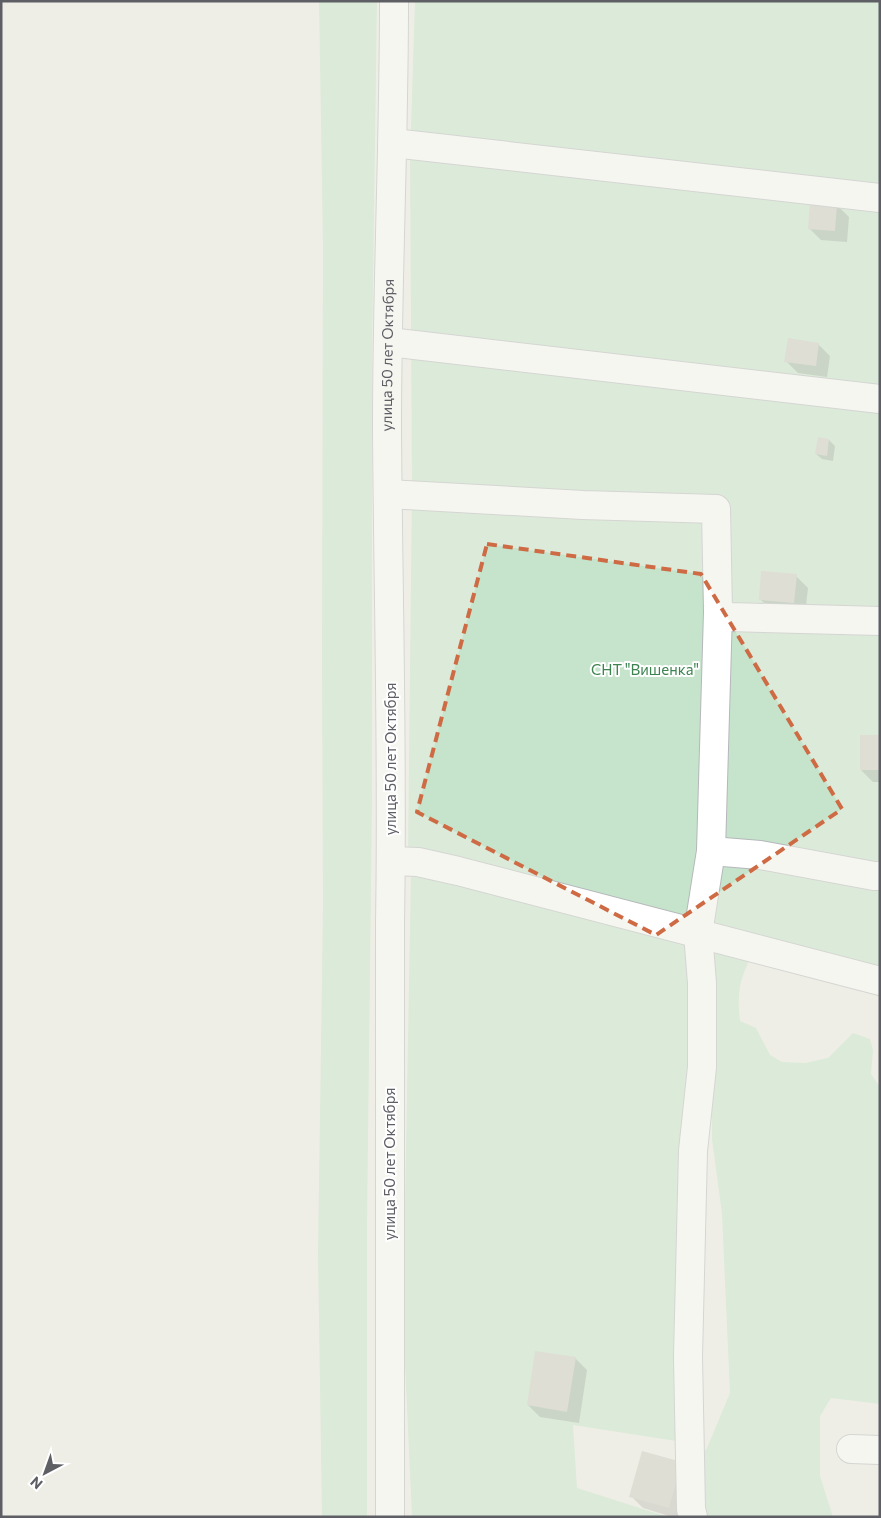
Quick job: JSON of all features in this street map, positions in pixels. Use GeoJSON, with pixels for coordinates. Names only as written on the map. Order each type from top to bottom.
{"type":"FeatureCollection","features":[{"type":"Feature","properties":{"kind":"street","name":"улица 50 лет Октября"},"geometry":{"type":"LineString","coordinates":[[390,1517],[391,861],[388,494],[394,1]]}},
{"type":"Feature","properties":{"kind":"street"},"geometry":{"type":"LineString","coordinates":[[393,142],[880,198]]}},
{"type":"Feature","properties":{"kind":"street"},"geometry":{"type":"LineString","coordinates":[[389,342],[880,399]]}},
{"type":"Feature","properties":{"kind":"street"},"geometry":{"type":"LineString","coordinates":[[388,494],[583,505],[716,509],[718,612],[711,851],[698,933],[702,983],[702,1067],[694,1150],[688,1358],[688,1444],[693,1517]]}},
{"type":"Feature","properties":{"kind":"street"},"geometry":{"type":"LineString","coordinates":[[718,612],[729,617],[880,621]]}},
{"type":"Feature","properties":{"kind":"street"},"geometry":{"type":"LineString","coordinates":[[711,851],[760,854],[880,876]]}},
{"type":"Feature","properties":{"kind":"street"},"geometry":{"type":"LineString","coordinates":[[391,861],[418,862],[450,869],[880,981]]}},
{"type":"Feature","properties":{"kind":"street"},"geometry":{"type":"LineString","coordinates":[[851,1449],[880,1450]]}},
{"type":"Feature","properties":{"kind":"highlighted area"},"geometry":{"type":"Polygon","coordinates":[[[487,544],[701,574],[842,809],[656,935],[417,812],[487,544]]]}},
{"type":"Feature","properties":{"kind":"green space"},"geometry":{"type":"Polygon","coordinates":[[[319,1],[377,1],[372,360],[372,800],[367,1228],[367,1517],[322,1517],[318,1254],[323,905],[323,246],[319,1]]]}},
{"type":"Feature","properties":{"kind":"green space","name":"СНТ \"Вишенка\""},"geometry":{"type":"Polygon","coordinates":[[[415,1],[880,2],[880,970],[408,854],[412,486],[410,158],[415,1]]]}},
{"type":"Feature","properties":{"kind":"green space"},"geometry":{"type":"Polygon","coordinates":[[[411,870],[691,938],[694,1026],[676,1441],[573,1425],[577,1488],[668,1517],[412,1517],[403,1320],[411,870]]]}},
{"type":"Feature","properties":{"kind":"green space"},"geometry":{"type":"Polygon","coordinates":[[[716,948],[751,957],[740,988],[740,1021],[756,1028],[770,1055],[782,1062],[805,1063],[828,1058],[853,1033],[870,1039],[873,1050],[871,1074],[880,1087],[880,1404],[831,1398],[820,1416],[820,1476],[833,1517],[704,1517],[698,1460],[707,1448],[730,1393],[722,1214],[712,1139],[711,981],[716,948]]]}},
{"type":"Feature","properties":{"kind":"building"},"geometry":{"type":"Polygon","coordinates":[[[810,202],[837,204],[835,231],[808,229],[810,202]]]}},
{"type":"Feature","properties":{"kind":"building"},"geometry":{"type":"Polygon","coordinates":[[[788,338],[819,343],[816,366],[784,362],[788,338]]]}},
{"type":"Feature","properties":{"kind":"building"},"geometry":{"type":"Polygon","coordinates":[[[818,437],[829,439],[827,456],[815,454],[818,437]]]}},
{"type":"Feature","properties":{"kind":"building"},"geometry":{"type":"Polygon","coordinates":[[[761,571],[797,574],[794,603],[759,600],[761,571]]]}},
{"type":"Feature","properties":{"kind":"building"},"geometry":{"type":"Polygon","coordinates":[[[860,735],[880,735],[880,770],[860,770],[860,735]]]}},
{"type":"Feature","properties":{"kind":"building"},"geometry":{"type":"Polygon","coordinates":[[[535,1351],[576,1357],[567,1412],[527,1405],[535,1351]]]}},
{"type":"Feature","properties":{"kind":"building"},"geometry":{"type":"Polygon","coordinates":[[[642,1451],[682,1462],[669,1508],[629,1497],[642,1451]]]}}]}
